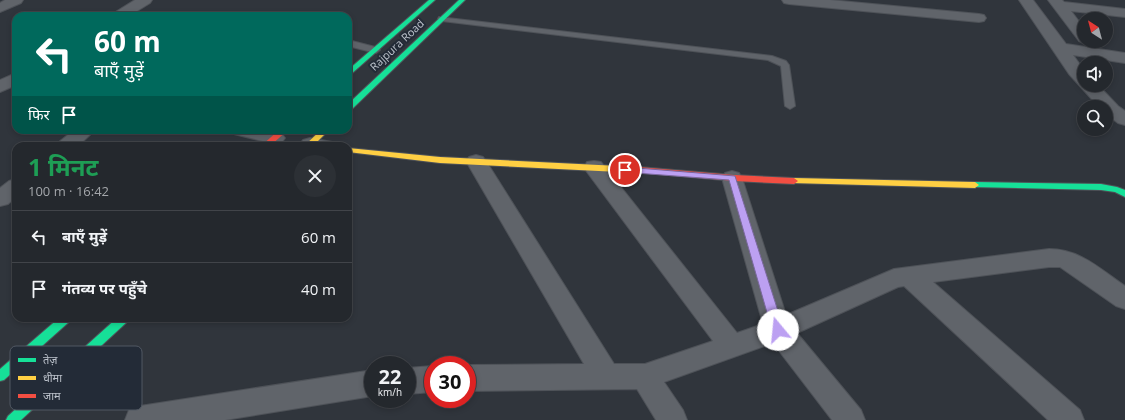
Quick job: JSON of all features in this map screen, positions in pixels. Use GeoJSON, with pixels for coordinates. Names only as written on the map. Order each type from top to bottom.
{"type":"FeatureCollection","features":[{"type":"Feature","properties":{"kind":"street"},"geometry":{"type":"LineString","coordinates":[[0,8],[16,0]]}},
{"type":"Feature","properties":{"kind":"street"},"geometry":{"type":"LineString","coordinates":[[126,12],[145,0]]}},
{"type":"Feature","properties":{"kind":"street","name":"Rajpura Road"},"geometry":{"type":"LineString","coordinates":[[352,71],[432,0]]}},
{"type":"Feature","properties":{"kind":"street","name":"Rajpura Road"},"geometry":{"type":"LineString","coordinates":[[352,104],[462,0]]}},
{"type":"Feature","properties":{"kind":"street"},"geometry":{"type":"LineString","coordinates":[[789,0],[979,18]]}},
{"type":"Feature","properties":{"kind":"street"},"geometry":{"type":"LineString","coordinates":[[1026,0],[1077,72]]}},
{"type":"Feature","properties":{"kind":"street"},"geometry":{"type":"LineString","coordinates":[[1122,0],[1125,3]]}},
{"type":"Feature","properties":{"kind":"street"},"geometry":{"type":"LineString","coordinates":[[1057,3],[1125,13]]}},
{"type":"Feature","properties":{"kind":"street"},"geometry":{"type":"LineString","coordinates":[[1057,3],[1077,29]]}},
{"type":"Feature","properties":{"kind":"street"},"geometry":{"type":"LineString","coordinates":[[1061,48],[1125,58]]}},
{"type":"Feature","properties":{"kind":"street"},"geometry":{"type":"LineString","coordinates":[[1092,48],[1097,54]]}},
{"type":"Feature","properties":{"kind":"street"},"geometry":{"type":"LineString","coordinates":[[0,87],[12,80]]}},
{"type":"Feature","properties":{"kind":"street"},"geometry":{"type":"LineString","coordinates":[[1095,92],[1112,110],[1125,119]]}},
{"type":"Feature","properties":{"kind":"street"},"geometry":{"type":"LineString","coordinates":[[71,142],[81,134]]}},
{"type":"Feature","properties":{"kind":"street"},"geometry":{"type":"LineString","coordinates":[[258,134],[275,138]]}},
{"type":"Feature","properties":{"kind":"street"},"geometry":{"type":"LineString","coordinates":[[352,151],[380,155],[594,167],[732,178],[919,185],[1101,187],[1117,190],[1125,194]]}},
{"type":"Feature","properties":{"kind":"street"},"geometry":{"type":"LineString","coordinates":[[476,161],[605,376]]}},
{"type":"Feature","properties":{"kind":"street"},"geometry":{"type":"LineString","coordinates":[[594,167],[732,346]]}},
{"type":"Feature","properties":{"kind":"street"},"geometry":{"type":"LineString","coordinates":[[732,178],[778,330],[850,420]]}},
{"type":"Feature","properties":{"kind":"street"},"geometry":{"type":"LineString","coordinates":[[0,199],[12,189]]}},
{"type":"Feature","properties":{"kind":"street"},"geometry":{"type":"LineString","coordinates":[[476,378],[645,376],[778,330],[894,278],[1049,258],[1062,258],[1087,271],[1125,299]]}},
{"type":"Feature","properties":{"kind":"street"},"geometry":{"type":"LineString","coordinates":[[909,276],[1069,420]]}},
{"type":"Feature","properties":{"kind":"street"},"geometry":{"type":"LineString","coordinates":[[34,346],[61,322]]}},
{"type":"Feature","properties":{"kind":"street"},"geometry":{"type":"LineString","coordinates":[[93,346],[120,322]]}},
{"type":"Feature","properties":{"kind":"street"},"geometry":{"type":"LineString","coordinates":[[0,376],[10,367]]}},
{"type":"Feature","properties":{"kind":"street"},"geometry":{"type":"LineString","coordinates":[[645,376],[672,420]]}},
{"type":"Feature","properties":{"kind":"street"},"geometry":{"type":"LineString","coordinates":[[140,420],[364,384]]}},
{"type":"Feature","properties":{"kind":"street"},"geometry":{"type":"LineString","coordinates":[[12,420],[23,410]]}},
{"type":"Feature","properties":{"kind":"lane"},"geometry":{"type":"LineString","coordinates":[[442,19],[769,58],[785,65],[790,106]]}},
{"type":"Feature","properties":{"kind":"lane"},"geometry":{"type":"LineString","coordinates":[[352,44],[376,50]]}},
{"type":"Feature","properties":{"kind":"traffic: fast"},"geometry":{"type":"LineString","coordinates":[[352,70],[432,0]]}},
{"type":"Feature","properties":{"kind":"traffic: fast"},"geometry":{"type":"LineString","coordinates":[[352,104],[462,0]]}},
{"type":"Feature","properties":{"kind":"traffic: fast"},"geometry":{"type":"LineString","coordinates":[[975,185],[1101,187],[1117,190],[1125,194]]}},
{"type":"Feature","properties":{"kind":"traffic: fast"},"geometry":{"type":"LineString","coordinates":[[34,346],[61,322]]}},
{"type":"Feature","properties":{"kind":"traffic: fast"},"geometry":{"type":"LineString","coordinates":[[93,346],[120,322]]}},
{"type":"Feature","properties":{"kind":"traffic: fast"},"geometry":{"type":"LineString","coordinates":[[0,376],[10,367]]}},
{"type":"Feature","properties":{"kind":"traffic: fast"},"geometry":{"type":"LineString","coordinates":[[12,420],[23,410]]}},
{"type":"Feature","properties":{"kind":"traffic: slow"},"geometry":{"type":"LineString","coordinates":[[312,142],[321,134]]}},
{"type":"Feature","properties":{"kind":"traffic: slow"},"geometry":{"type":"LineString","coordinates":[[352,150],[440,160],[639,170]]}},
{"type":"Feature","properties":{"kind":"traffic: slow"},"geometry":{"type":"LineString","coordinates":[[794,181],[975,185]]}},
{"type":"Feature","properties":{"kind":"traffic: jam"},"geometry":{"type":"LineString","coordinates":[[270,142],[279,134]]}},
{"type":"Feature","properties":{"kind":"traffic: jam"},"geometry":{"type":"LineString","coordinates":[[639,170],[734,178],[794,181]]}},
{"type":"Feature","properties":{"kind":"route"},"geometry":{"type":"LineString","coordinates":[[625,170],[732,178],[778,330]]}}]}
